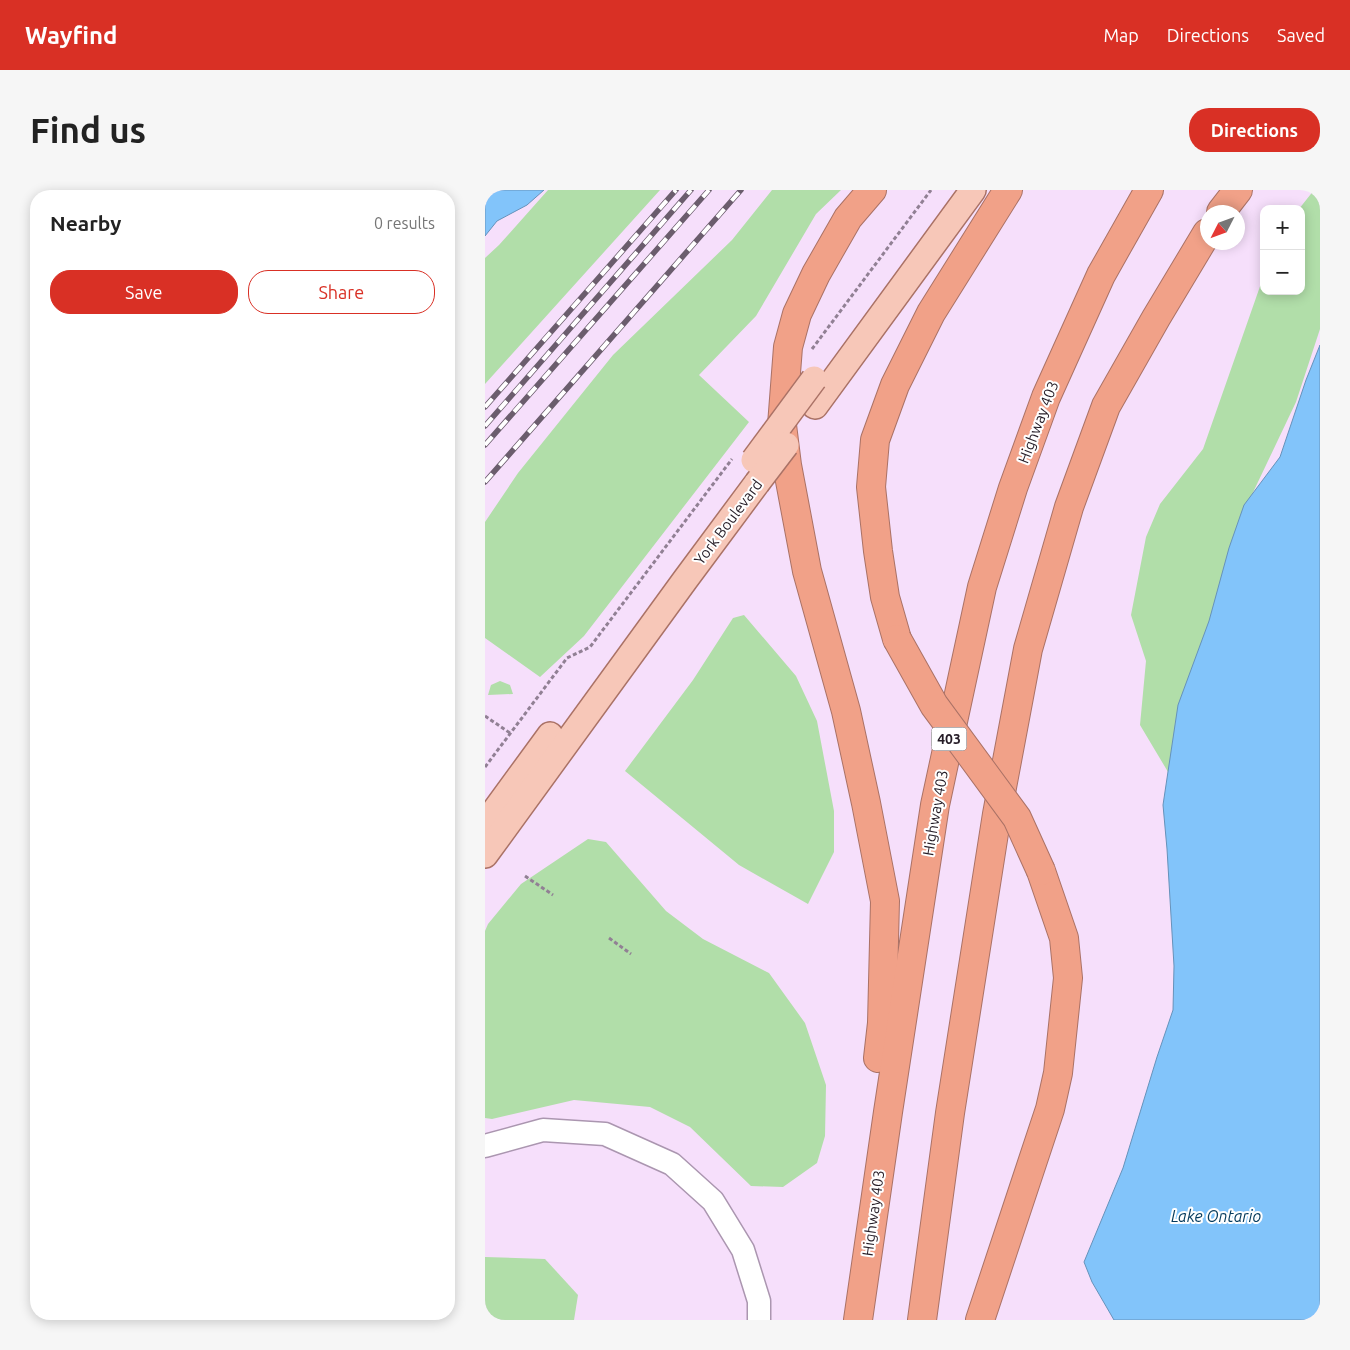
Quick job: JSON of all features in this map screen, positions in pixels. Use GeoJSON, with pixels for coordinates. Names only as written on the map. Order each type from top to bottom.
{"type":"FeatureCollection","features":[{"type":"Feature","properties":{"kind":"highway"},"geometry":{"type":"LineString","coordinates":[[854,1320],[865,1173],[882,1022],[885,901],[866,803],[845,711],[807,571],[787,465],[782,425],[788,347],[797,314],[816,274],[848,218],[872,190]]}},
{"type":"Feature","properties":{"kind":"highway"},"geometry":{"type":"LineString","coordinates":[[980,1320],[1050,1109],[1058,1073],[1068,978],[1064,938],[1041,871],[1017,818],[934,705],[897,639],[885,597],[871,487],[875,440],[895,385],[931,313],[1009,190]]}},
{"type":"Feature","properties":{"kind":"highway","name":"Highway 403"},"geometry":{"type":"LineString","coordinates":[[858,1320],[887,1112],[935,805],[982,587],[1013,488],[1046,397],[1101,275],[1149,190]]}},
{"type":"Feature","properties":{"kind":"highway"},"geometry":{"type":"LineString","coordinates":[[1226,205],[1238,190]]}},
{"type":"Feature","properties":{"kind":"highway"},"geometry":{"type":"LineString","coordinates":[[922,1320],[961,1045],[997,814],[1028,649],[1069,507],[1107,406],[1200,245]]}},
{"type":"Feature","properties":{"kind":"main road","name":"York Boulevard"},"geometry":{"type":"LineString","coordinates":[[485,824],[953,190]]}},
{"type":"Feature","properties":{"kind":"main road","name":"York Boulevard"},"geometry":{"type":"LineString","coordinates":[[485,855],[679,588],[749,465],[815,406],[973,190]]}},
{"type":"Feature","properties":{"kind":"street"},"geometry":{"type":"LineString","coordinates":[[485,1146],[543,1130],[605,1134],[671,1164],[713,1201],[743,1250],[759,1301],[759,1320]]}},
{"type":"Feature","properties":{"kind":"path"},"geometry":{"type":"LineString","coordinates":[[811,352],[931,190]]}},
{"type":"Feature","properties":{"kind":"path"},"geometry":{"type":"LineString","coordinates":[[485,767],[567,658],[590,647],[749,465]]}},
{"type":"Feature","properties":{"kind":"path"},"geometry":{"type":"LineString","coordinates":[[485,716],[510,733]]}},
{"type":"Feature","properties":{"kind":"path"},"geometry":{"type":"LineString","coordinates":[[525,876],[553,895]]}},
{"type":"Feature","properties":{"kind":"path"},"geometry":{"type":"LineString","coordinates":[[609,938],[631,954]]}},
{"type":"Feature","properties":{"kind":"green space"},"geometry":{"type":"Polygon","coordinates":[[[548,190],[660,190],[485,384],[485,258],[548,190]]]}},
{"type":"Feature","properties":{"kind":"green space"},"geometry":{"type":"Polygon","coordinates":[[[772,190],[841,190],[816,214],[756,316],[699,375],[749,422],[584,636],[540,677],[485,638],[485,522],[518,473],[613,355],[732,240],[772,190]]]}},
{"type":"Feature","properties":{"kind":"green space"},"geometry":{"type":"Polygon","coordinates":[[[1314,190],[1320,190],[1320,329],[1296,402],[1247,505],[1174,782],[1140,725],[1146,661],[1131,615],[1146,537],[1160,504],[1203,449],[1260,286],[1260,295],[1305,295],[1305,205],[1302,205],[1314,190]]]}},
{"type":"Feature","properties":{"kind":"green space"},"geometry":{"type":"Polygon","coordinates":[[[744,615],[796,676],[817,721],[834,811],[834,852],[808,904],[739,865],[625,771],[693,680],[733,618],[744,615]]]}},
{"type":"Feature","properties":{"kind":"green space"},"geometry":{"type":"Polygon","coordinates":[[[500,681],[510,685],[513,694],[488,695],[491,685],[500,681]]]}},
{"type":"Feature","properties":{"kind":"green space"},"geometry":{"type":"Polygon","coordinates":[[[588,839],[606,842],[666,911],[703,939],[769,973],[805,1023],[826,1085],[825,1136],[817,1163],[783,1187],[751,1186],[690,1127],[650,1107],[574,1100],[492,1119],[485,1118],[485,931],[488,924],[521,884],[588,839]]]}},
{"type":"Feature","properties":{"kind":"green space"},"geometry":{"type":"Polygon","coordinates":[[[485,1257],[545,1259],[578,1295],[574,1320],[485,1320],[485,1257]]]}},
{"type":"Feature","properties":{"kind":"water"},"geometry":{"type":"Polygon","coordinates":[[[485,190],[544,190],[527,205],[497,221],[485,236],[485,190]]]}},
{"type":"Feature","properties":{"kind":"water","name":"Lake Ontario"},"geometry":{"type":"Polygon","coordinates":[[[1320,345],[1320,1320],[1114,1320],[1092,1282],[1084,1262],[1123,1168],[1173,1010],[1174,966],[1163,805],[1178,705],[1209,621],[1229,548],[1244,505],[1280,457],[1320,345]]]}},
{"type":"Feature","properties":{"kind":"railway"},"geometry":{"type":"LineString","coordinates":[[485,407],[676,190]]}},
{"type":"Feature","properties":{"kind":"railway"},"geometry":{"type":"LineString","coordinates":[[485,426],[691,190]]}},
{"type":"Feature","properties":{"kind":"railway"},"geometry":{"type":"LineString","coordinates":[[485,445],[709,190]]}},
{"type":"Feature","properties":{"kind":"railway"},"geometry":{"type":"LineString","coordinates":[[485,482],[741,190]]}}]}
